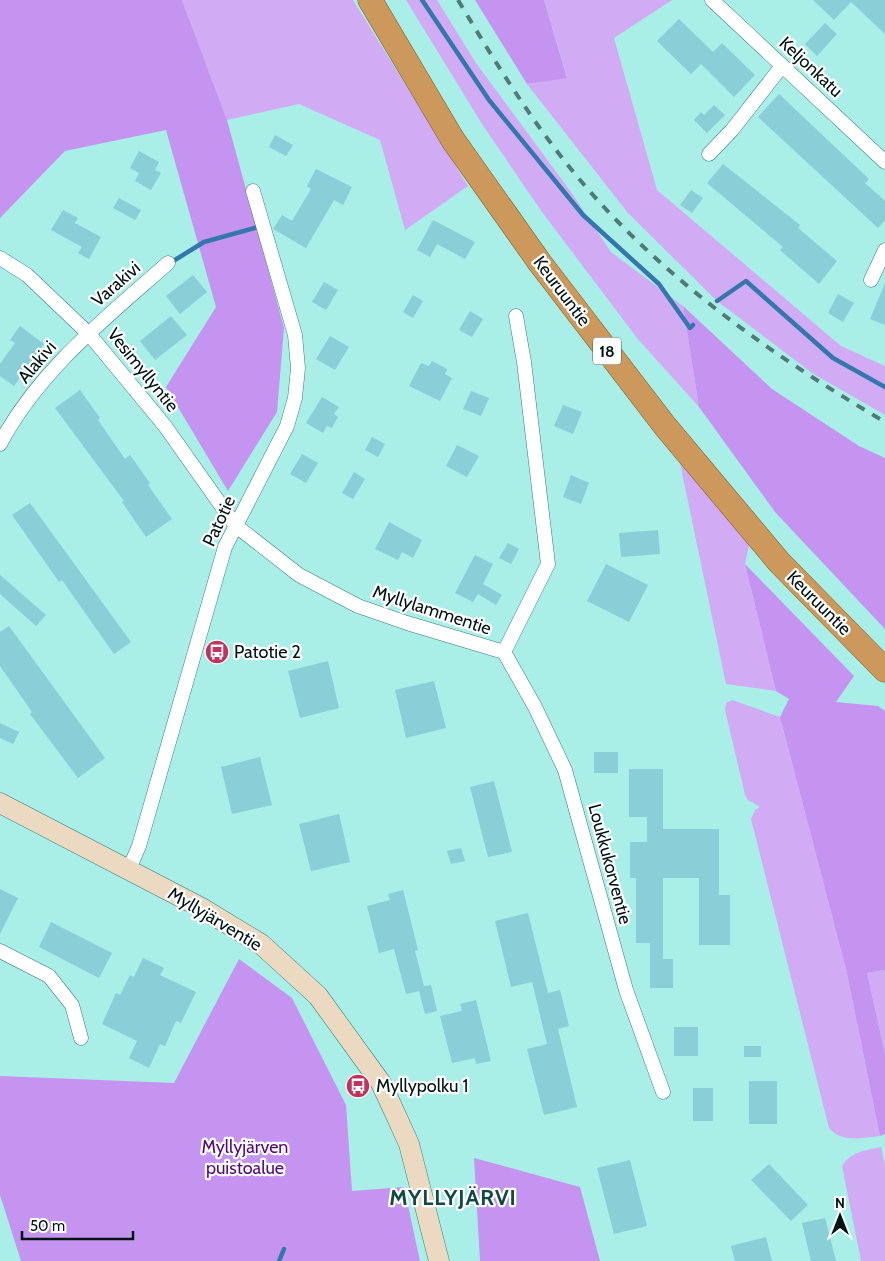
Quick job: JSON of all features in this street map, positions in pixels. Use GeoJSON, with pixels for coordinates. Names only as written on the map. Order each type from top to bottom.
{"type":"FeatureCollection","features":[{"type":"Feature","properties":{"kind":"highway","name":"Keuruuntie"},"geometry":{"type":"LineString","coordinates":[[370,0],[453,140],[576,310],[665,426],[779,562],[885,670]]}},
{"type":"Feature","properties":{"kind":"main road","name":"Myllyjärventie"},"geometry":{"type":"LineString","coordinates":[[0,803],[129,869],[262,944],[318,996],[381,1083],[394,1110],[409,1144],[439,1261]]}},
{"type":"Feature","properties":{"kind":"street","name":"Keljonkatu"},"geometry":{"type":"LineString","coordinates":[[712,0],[885,162]]}},
{"type":"Feature","properties":{"kind":"street"},"geometry":{"type":"LineString","coordinates":[[709,154],[732,130],[782,66]]}},
{"type":"Feature","properties":{"kind":"street","name":"Patotie"},"geometry":{"type":"LineString","coordinates":[[129,869],[139,846],[225,547],[287,426],[295,398],[298,368],[295,335],[253,191]]}},
{"type":"Feature","properties":{"kind":"street"},"geometry":{"type":"LineString","coordinates":[[871,280],[885,250]]}},
{"type":"Feature","properties":{"kind":"street","name":"Vesimyllyntie"},"geometry":{"type":"LineString","coordinates":[[0,258],[26,275],[89,334],[165,426],[235,525]]}},
{"type":"Feature","properties":{"kind":"street","name":"Varakivi"},"geometry":{"type":"LineString","coordinates":[[89,334],[168,263]]}},
{"type":"Feature","properties":{"kind":"street","name":"Myllylammentie"},"geometry":{"type":"LineString","coordinates":[[235,525],[299,575],[358,606],[407,624],[504,652],[548,564],[524,362],[516,316]]}},
{"type":"Feature","properties":{"kind":"street","name":"Alakivi"},"geometry":{"type":"LineString","coordinates":[[0,444],[33,395],[89,334]]}},
{"type":"Feature","properties":{"kind":"street","name":"Loukkukorventie"},"geometry":{"type":"LineString","coordinates":[[504,652],[535,707],[565,770],[626,990],[663,1092]]}},
{"type":"Feature","properties":{"kind":"street"},"geometry":{"type":"LineString","coordinates":[[0,951],[50,976],[72,1005],[81,1038]]}},
{"type":"Feature","properties":{"kind":"shaded area"},"geometry":{"type":"Polygon","coordinates":[[[182,0],[353,0],[468,186],[405,230],[380,140],[299,104],[227,120],[182,0]]]}},
{"type":"Feature","properties":{"kind":"shaded area"},"geometry":{"type":"Polygon","coordinates":[[[406,0],[437,0],[476,63],[571,192],[611,252],[683,306],[699,407],[637,338],[542,212],[482,124],[406,0]]]}},
{"type":"Feature","properties":{"kind":"shaded area"},"geometry":{"type":"Polygon","coordinates":[[[544,0],[672,0],[614,38],[657,190],[841,346],[885,366],[885,415],[812,373],[717,301],[628,213],[527,84],[567,77],[544,0]]]}},
{"type":"Feature","properties":{"kind":"shaded area"},"geometry":{"type":"Polygon","coordinates":[[[680,463],[749,545],[745,564],[776,691],[726,684],[680,463]]]}},
{"type":"Feature","properties":{"kind":"shaded area"},"geometry":{"type":"Polygon","coordinates":[[[732,700],[780,717],[846,969],[880,1136],[846,1138],[834,1133],[829,1128],[751,819],[755,810],[760,807],[748,800],[745,795],[725,710],[726,703],[732,700]]]}},
{"type":"Feature","properties":{"kind":"shaded area"},"geometry":{"type":"Polygon","coordinates":[[[885,970],[885,1054],[867,973],[885,970]]]}},
{"type":"Feature","properties":{"kind":"shaded area"},"geometry":{"type":"Polygon","coordinates":[[[881,1147],[885,1165],[885,1261],[861,1261],[842,1166],[854,1154],[881,1147]]]}},
{"type":"Feature","properties":{"kind":"green space"},"geometry":{"type":"Polygon","coordinates":[[[0,0],[182,0],[227,120],[284,328],[277,412],[228,491],[166,387],[216,307],[166,130],[65,151],[0,218],[0,0]]]}},
{"type":"Feature","properties":{"kind":"green space"},"geometry":{"type":"Polygon","coordinates":[[[475,0],[544,0],[567,78],[527,84],[475,0]]]}},
{"type":"Feature","properties":{"kind":"green space"},"geometry":{"type":"Polygon","coordinates":[[[683,306],[772,389],[859,446],[885,458],[885,629],[775,512],[699,407],[683,306]]]}},
{"type":"Feature","properties":{"kind":"green space"},"geometry":{"type":"Polygon","coordinates":[[[745,564],[854,676],[836,702],[878,706],[885,711],[885,970],[867,973],[885,1054],[885,1134],[880,1136],[846,969],[780,717],[789,699],[776,691],[745,564]]]}},
{"type":"Feature","properties":{"kind":"green space","name":"Myllyjärven puistoalue"},"geometry":{"type":"Polygon","coordinates":[[[239,959],[292,998],[346,1105],[352,1191],[404,1187],[420,1261],[21,1261],[0,1195],[0,1076],[174,1083],[239,959]]]}},
{"type":"Feature","properties":{"kind":"green space"},"geometry":{"type":"Polygon","coordinates":[[[474,1158],[580,1187],[600,1261],[480,1261],[474,1158]]]}},
{"type":"Feature","properties":{"kind":"building"},"geometry":{"type":"Polygon","coordinates":[[[813,0],[885,0],[885,34],[851,2],[834,20],[813,0]]]}},
{"type":"Feature","properties":{"kind":"building"},"geometry":{"type":"Polygon","coordinates":[[[679,19],[713,52],[722,43],[755,75],[734,97],[701,64],[691,74],[657,41],[679,19]]]}},
{"type":"Feature","properties":{"kind":"building"},"geometry":{"type":"Polygon","coordinates":[[[825,23],[837,34],[817,56],[805,44],[825,23]]]}},
{"type":"Feature","properties":{"kind":"building"},"geometry":{"type":"Polygon","coordinates":[[[779,94],[869,179],[865,183],[885,201],[885,220],[878,228],[758,117],[779,94]]]}},
{"type":"Feature","properties":{"kind":"building"},"geometry":{"type":"Polygon","coordinates":[[[714,105],[725,115],[707,133],[694,120],[701,112],[704,115],[714,105]]]}},
{"type":"Feature","properties":{"kind":"building"},"geometry":{"type":"Polygon","coordinates":[[[275,135],[293,145],[286,156],[269,147],[275,135]]]}},
{"type":"Feature","properties":{"kind":"building"},"geometry":{"type":"Polygon","coordinates":[[[139,151],[159,162],[155,170],[161,173],[151,190],[135,181],[139,173],[130,168],[139,151]]]}},
{"type":"Feature","properties":{"kind":"building"},"geometry":{"type":"Polygon","coordinates":[[[723,164],[800,225],[798,228],[837,261],[819,284],[780,250],[783,247],[707,183],[723,164]]]}},
{"type":"Feature","properties":{"kind":"building"},"geometry":{"type":"Polygon","coordinates":[[[316,169],[352,187],[343,205],[334,200],[306,248],[273,229],[282,215],[292,221],[311,189],[307,186],[316,169]]]}},
{"type":"Feature","properties":{"kind":"building"},"geometry":{"type":"Polygon","coordinates":[[[691,190],[703,198],[692,213],[680,205],[691,190]]]}},
{"type":"Feature","properties":{"kind":"building"},"geometry":{"type":"Polygon","coordinates":[[[119,198],[141,210],[135,220],[113,208],[119,198]]]}},
{"type":"Feature","properties":{"kind":"building"},"geometry":{"type":"Polygon","coordinates":[[[63,210],[78,218],[75,223],[101,237],[89,259],[78,253],[82,247],[51,230],[63,210]]]}},
{"type":"Feature","properties":{"kind":"building"},"geometry":{"type":"Polygon","coordinates":[[[433,220],[475,242],[465,259],[437,244],[430,257],[417,250],[433,220]]]}},
{"type":"Feature","properties":{"kind":"building"},"geometry":{"type":"Polygon","coordinates":[[[193,275],[207,292],[180,314],[166,296],[193,275]]]}},
{"type":"Feature","properties":{"kind":"building"},"geometry":{"type":"Polygon","coordinates":[[[324,282],[338,290],[326,310],[312,302],[324,282]]]}},
{"type":"Feature","properties":{"kind":"building"},"geometry":{"type":"Polygon","coordinates":[[[885,283],[885,325],[870,319],[885,283]]]}},
{"type":"Feature","properties":{"kind":"building"},"geometry":{"type":"Polygon","coordinates":[[[838,294],[854,303],[843,322],[828,313],[838,294]]]}},
{"type":"Feature","properties":{"kind":"building"},"geometry":{"type":"Polygon","coordinates":[[[413,295],[423,301],[413,318],[403,312],[413,295]]]}},
{"type":"Feature","properties":{"kind":"building"},"geometry":{"type":"Polygon","coordinates":[[[470,311],[483,319],[472,337],[459,330],[470,311]]]}},
{"type":"Feature","properties":{"kind":"building"},"geometry":{"type":"Polygon","coordinates":[[[171,316],[187,335],[155,360],[140,341],[171,316]]]}},
{"type":"Feature","properties":{"kind":"building"},"geometry":{"type":"Polygon","coordinates":[[[20,326],[44,344],[14,386],[0,376],[0,364],[15,343],[10,340],[20,326]]]}},
{"type":"Feature","properties":{"kind":"building"},"geometry":{"type":"Polygon","coordinates":[[[330,336],[349,347],[335,370],[316,359],[330,336]]]}},
{"type":"Feature","properties":{"kind":"building"},"geometry":{"type":"Polygon","coordinates":[[[432,361],[447,369],[445,374],[452,378],[440,401],[409,386],[421,363],[429,366],[432,361]]]}},
{"type":"Feature","properties":{"kind":"building"},"geometry":{"type":"Polygon","coordinates":[[[80,390],[125,459],[130,455],[172,519],[146,537],[122,502],[124,501],[55,408],[80,390]]]}},
{"type":"Feature","properties":{"kind":"building"},"geometry":{"type":"Polygon","coordinates":[[[471,391],[489,398],[481,416],[463,409],[471,391]]]}},
{"type":"Feature","properties":{"kind":"building"},"geometry":{"type":"Polygon","coordinates":[[[322,397],[339,407],[334,414],[338,417],[332,428],[327,426],[323,433],[306,423],[322,397]]]}},
{"type":"Feature","properties":{"kind":"building"},"geometry":{"type":"Polygon","coordinates":[[[563,405],[582,412],[573,434],[554,426],[563,405]]]}},
{"type":"Feature","properties":{"kind":"building"},"geometry":{"type":"Polygon","coordinates":[[[372,437],[385,444],[378,457],[365,450],[372,437]]]}},
{"type":"Feature","properties":{"kind":"building"},"geometry":{"type":"Polygon","coordinates":[[[457,445],[479,456],[467,477],[446,466],[457,445]]]}},
{"type":"Feature","properties":{"kind":"building"},"geometry":{"type":"Polygon","coordinates":[[[302,454],[318,463],[306,483],[290,474],[302,454]]]}},
{"type":"Feature","properties":{"kind":"building"},"geometry":{"type":"Polygon","coordinates":[[[354,472],[365,479],[353,499],[342,493],[354,472]]]}},
{"type":"Feature","properties":{"kind":"building"},"geometry":{"type":"Polygon","coordinates":[[[571,475],[589,483],[581,504],[563,497],[571,475]]]}},
{"type":"Feature","properties":{"kind":"building"},"geometry":{"type":"Polygon","coordinates":[[[30,503],[131,642],[114,654],[62,580],[59,582],[12,515],[30,503]]]}},
{"type":"Feature","properties":{"kind":"building"},"geometry":{"type":"Polygon","coordinates":[[[389,522],[422,540],[413,558],[402,552],[398,560],[375,549],[389,522]]]}},
{"type":"Feature","properties":{"kind":"building"},"geometry":{"type":"Polygon","coordinates":[[[658,530],[660,554],[621,557],[619,533],[658,530]]]}},
{"type":"Feature","properties":{"kind":"building"},"geometry":{"type":"Polygon","coordinates":[[[508,543],[519,549],[511,564],[499,558],[508,543]]]}},
{"type":"Feature","properties":{"kind":"building"},"geometry":{"type":"Polygon","coordinates":[[[475,555],[493,564],[483,584],[502,595],[496,605],[478,594],[473,602],[455,593],[475,555]]]}},
{"type":"Feature","properties":{"kind":"building"},"geometry":{"type":"Polygon","coordinates":[[[606,564],[648,585],[629,622],[587,601],[606,564]]]}},
{"type":"Feature","properties":{"kind":"building"},"geometry":{"type":"Polygon","coordinates":[[[0,575],[46,615],[36,626],[0,594],[0,575]]]}},
{"type":"Feature","properties":{"kind":"building"},"geometry":{"type":"Polygon","coordinates":[[[9,626],[105,758],[78,778],[30,714],[32,712],[0,666],[0,632],[9,626]]]}},
{"type":"Feature","properties":{"kind":"building"},"geometry":{"type":"Polygon","coordinates":[[[328,661],[339,708],[300,718],[288,671],[328,661]]]}},
{"type":"Feature","properties":{"kind":"building"},"geometry":{"type":"Polygon","coordinates":[[[434,681],[446,728],[406,738],[395,690],[434,681]]]}},
{"type":"Feature","properties":{"kind":"building"},"geometry":{"type":"Polygon","coordinates":[[[0,723],[19,732],[13,744],[0,738],[0,723]]]}},
{"type":"Feature","properties":{"kind":"building"},"geometry":{"type":"Polygon","coordinates":[[[594,752],[618,752],[618,773],[594,773],[594,752]]]}},
{"type":"Feature","properties":{"kind":"building"},"geometry":{"type":"Polygon","coordinates":[[[260,757],[272,805],[232,814],[221,767],[260,757]]]}},
{"type":"Feature","properties":{"kind":"building"},"geometry":{"type":"Polygon","coordinates":[[[629,769],[663,769],[663,829],[719,829],[719,895],[730,895],[730,945],[699,945],[699,878],[663,878],[663,959],[673,959],[673,988],[650,988],[650,943],[636,943],[636,878],[630,878],[630,842],[647,842],[647,817],[629,817],[629,769]]]}},
{"type":"Feature","properties":{"kind":"building"},"geometry":{"type":"Polygon","coordinates":[[[494,781],[512,852],[488,857],[470,787],[494,781]]]}},
{"type":"Feature","properties":{"kind":"building"},"geometry":{"type":"Polygon","coordinates":[[[339,814],[350,862],[311,871],[299,824],[339,814]]]}},
{"type":"Feature","properties":{"kind":"building"},"geometry":{"type":"Polygon","coordinates":[[[461,848],[465,861],[451,864],[447,851],[461,848]]]}},
{"type":"Feature","properties":{"kind":"building"},"geometry":{"type":"Polygon","coordinates":[[[0,889],[18,898],[0,934],[0,889]]]}},
{"type":"Feature","properties":{"kind":"building"},"geometry":{"type":"Polygon","coordinates":[[[403,890],[418,950],[415,951],[424,986],[431,985],[437,1011],[425,1014],[419,991],[406,994],[394,949],[379,953],[367,906],[390,900],[388,894],[403,890]]]}},
{"type":"Feature","properties":{"kind":"building"},"geometry":{"type":"Polygon","coordinates":[[[528,913],[548,993],[560,990],[569,1026],[558,1029],[577,1107],[544,1115],[527,1049],[547,1044],[532,982],[511,987],[495,921],[528,913]]]}},
{"type":"Feature","properties":{"kind":"building"},"geometry":{"type":"Polygon","coordinates":[[[51,922],[112,953],[99,978],[39,947],[51,922]]]}},
{"type":"Feature","properties":{"kind":"building"},"geometry":{"type":"Polygon","coordinates":[[[143,958],[164,968],[160,975],[196,992],[181,1023],[176,1021],[165,1046],[160,1044],[149,1068],[129,1058],[137,1041],[102,1024],[116,993],[120,995],[130,975],[134,977],[143,958]]]}},
{"type":"Feature","properties":{"kind":"building"},"geometry":{"type":"Polygon","coordinates":[[[476,1000],[491,1061],[476,1064],[475,1058],[452,1063],[440,1016],[462,1011],[460,1004],[476,1000]]]}},
{"type":"Feature","properties":{"kind":"building"},"geometry":{"type":"Polygon","coordinates":[[[674,1027],[698,1027],[698,1056],[674,1056],[674,1027]]]}},
{"type":"Feature","properties":{"kind":"building"},"geometry":{"type":"Polygon","coordinates":[[[744,1046],[761,1046],[761,1057],[744,1057],[744,1046]]]}},
{"type":"Feature","properties":{"kind":"building"},"geometry":{"type":"Polygon","coordinates":[[[749,1081],[777,1081],[777,1124],[749,1124],[749,1081]]]}},
{"type":"Feature","properties":{"kind":"building"},"geometry":{"type":"Polygon","coordinates":[[[693,1088],[713,1088],[713,1121],[693,1121],[693,1088]]]}},
{"type":"Feature","properties":{"kind":"building"},"geometry":{"type":"Polygon","coordinates":[[[630,1160],[647,1226],[614,1234],[597,1168],[630,1160]]]}},
{"type":"Feature","properties":{"kind":"building"},"geometry":{"type":"Polygon","coordinates":[[[769,1164],[808,1205],[791,1221],[751,1180],[769,1164]]]}},
{"type":"Feature","properties":{"kind":"building"},"geometry":{"type":"Polygon","coordinates":[[[825,1218],[836,1261],[811,1261],[802,1223],[825,1218]]]}},
{"type":"Feature","properties":{"kind":"building"},"geometry":{"type":"Polygon","coordinates":[[[766,1237],[772,1261],[735,1261],[731,1246],[766,1237]]]}},
{"type":"Feature","properties":{"kind":"waterway"},"geometry":{"type":"LineString","coordinates":[[422,0],[489,100],[583,215],[659,284],[690,328],[693,325]]}},
{"type":"Feature","properties":{"kind":"waterway"},"geometry":{"type":"LineString","coordinates":[[170,263],[204,242],[258,227]]}},
{"type":"Feature","properties":{"kind":"waterway"},"geometry":{"type":"LineString","coordinates":[[717,301],[746,281],[833,358],[885,387]]}},
{"type":"Feature","properties":{"kind":"waterway"},"geometry":{"type":"LineString","coordinates":[[279,1261],[284,1249]]}},
{"type":"Feature","properties":{"kind":"railway"},"geometry":{"type":"LineString","coordinates":[[458,0],[502,72],[550,142],[586,187],[618,222],[689,287],[764,345],[885,422]]}},
{"type":"Feature","properties":{"kind":"place","name":"Patotie 2"},"geometry":{"type":"Point","coordinates":[217,652]}},
{"type":"Feature","properties":{"kind":"place","name":"Myllypolku 1"},"geometry":{"type":"Point","coordinates":[358,1086]}},
{"type":"Feature","properties":{"kind":"district","name":"MYLLYJÄRVI"},"geometry":{"type":"Point","coordinates":[453,1197]}}]}
